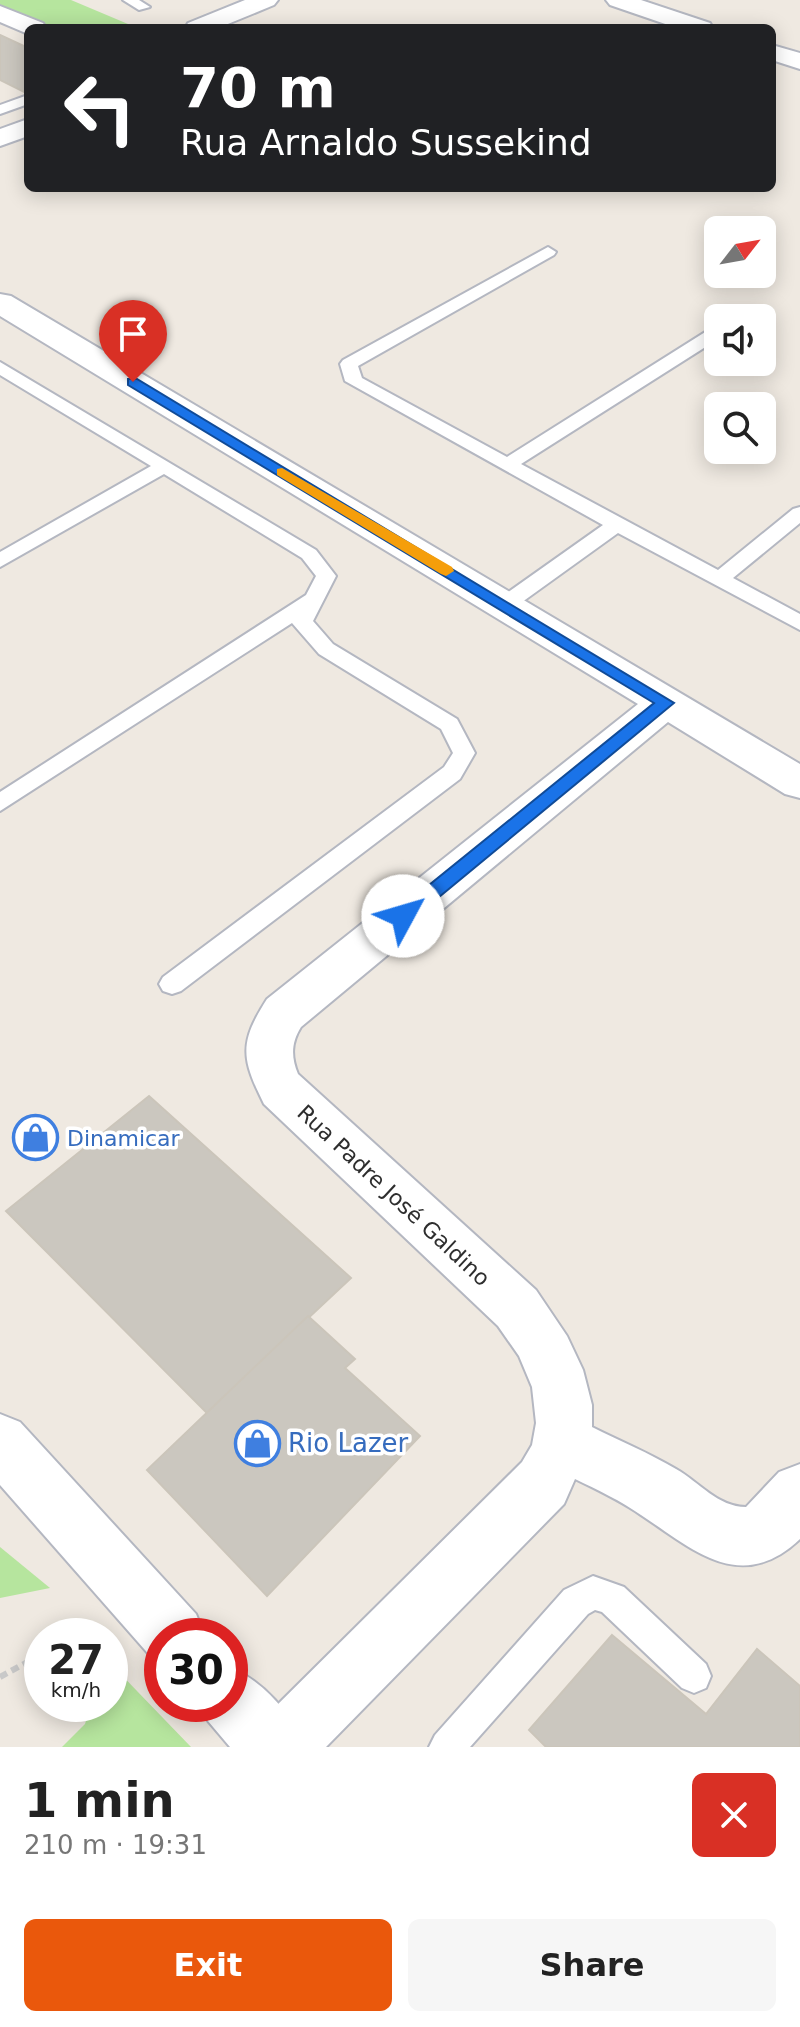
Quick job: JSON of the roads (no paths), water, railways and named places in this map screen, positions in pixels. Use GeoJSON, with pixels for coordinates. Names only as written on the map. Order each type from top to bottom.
{"type":"FeatureCollection","features":[{"type":"Feature","properties":{"kind":"street"},"geometry":{"type":"LineString","coordinates":[[207,24],[266,0]]}},
{"type":"Feature","properties":{"kind":"street"},"geometry":{"type":"LineString","coordinates":[[618,0],[689,24]]}},
{"type":"Feature","properties":{"kind":"street"},"geometry":{"type":"LineString","coordinates":[[0,13],[25,24]]}},
{"type":"Feature","properties":{"kind":"street"},"geometry":{"type":"LineString","coordinates":[[776,53],[800,61]]}},
{"type":"Feature","properties":{"kind":"street"},"geometry":{"type":"LineString","coordinates":[[0,138],[24,129]]}},
{"type":"Feature","properties":{"kind":"street"},"geometry":{"type":"LineString","coordinates":[[0,303],[800,783]]}},
{"type":"Feature","properties":{"kind":"street","name":"Rua Padre José Galdino"},"geometry":{"type":"LineString","coordinates":[[281,1747],[543,1483],[561,1442],[564,1395],[545,1346],[517,1308],[281,1089],[268,1064],[269,1036],[284,1013],[665,703]]}},
{"type":"Feature","properties":{"kind":"street"},"geometry":{"type":"LineString","coordinates":[[0,1442],[158,1618]]}},
{"type":"Feature","properties":{"kind":"street"},"geometry":{"type":"LineString","coordinates":[[561,1442],[656,1490],[713,1528],[736,1538],[757,1534],[778,1520],[800,1493]]}},
{"type":"Feature","properties":{"kind":"street"},"geometry":{"type":"LineString","coordinates":[[248,1719],[273,1747]]}},
{"type":"Feature","properties":{"kind":"lane"},"geometry":{"type":"LineString","coordinates":[[129,0],[144,7]]}},
{"type":"Feature","properties":{"kind":"lane"},"geometry":{"type":"LineString","coordinates":[[0,110],[24,101]]}},
{"type":"Feature","properties":{"kind":"lane"},"geometry":{"type":"LineString","coordinates":[[548,252],[349,364],[354,381],[800,623]]}},
{"type":"Feature","properties":{"kind":"lane"},"geometry":{"type":"LineString","coordinates":[[508,464],[704,341]]}},
{"type":"Feature","properties":{"kind":"lane"},"geometry":{"type":"LineString","coordinates":[[4,375],[309,554],[326,576],[302,622],[326,649],[449,724],[464,753],[452,773],[172,984]]}},
{"type":"Feature","properties":{"kind":"lane"},"geometry":{"type":"LineString","coordinates":[[0,561],[163,467]]}},
{"type":"Feature","properties":{"kind":"lane"},"geometry":{"type":"LineString","coordinates":[[720,579],[800,513]]}},
{"type":"Feature","properties":{"kind":"lane"},"geometry":{"type":"LineString","coordinates":[[504,605],[617,524]]}},
{"type":"Feature","properties":{"kind":"lane"},"geometry":{"type":"LineString","coordinates":[[0,803],[312,600]]}},
{"type":"Feature","properties":{"kind":"lane"},"geometry":{"type":"LineString","coordinates":[[462,1742],[576,1602],[593,1593],[612,1599],[694,1676]]}},
{"type":"Feature","properties":{"kind":"place","name":"Dinamicar"},"geometry":{"type":"Point","coordinates":[36,1138]}},
{"type":"Feature","properties":{"kind":"place","name":"Rio Lazer"},"geometry":{"type":"Point","coordinates":[257,1443]}}]}
